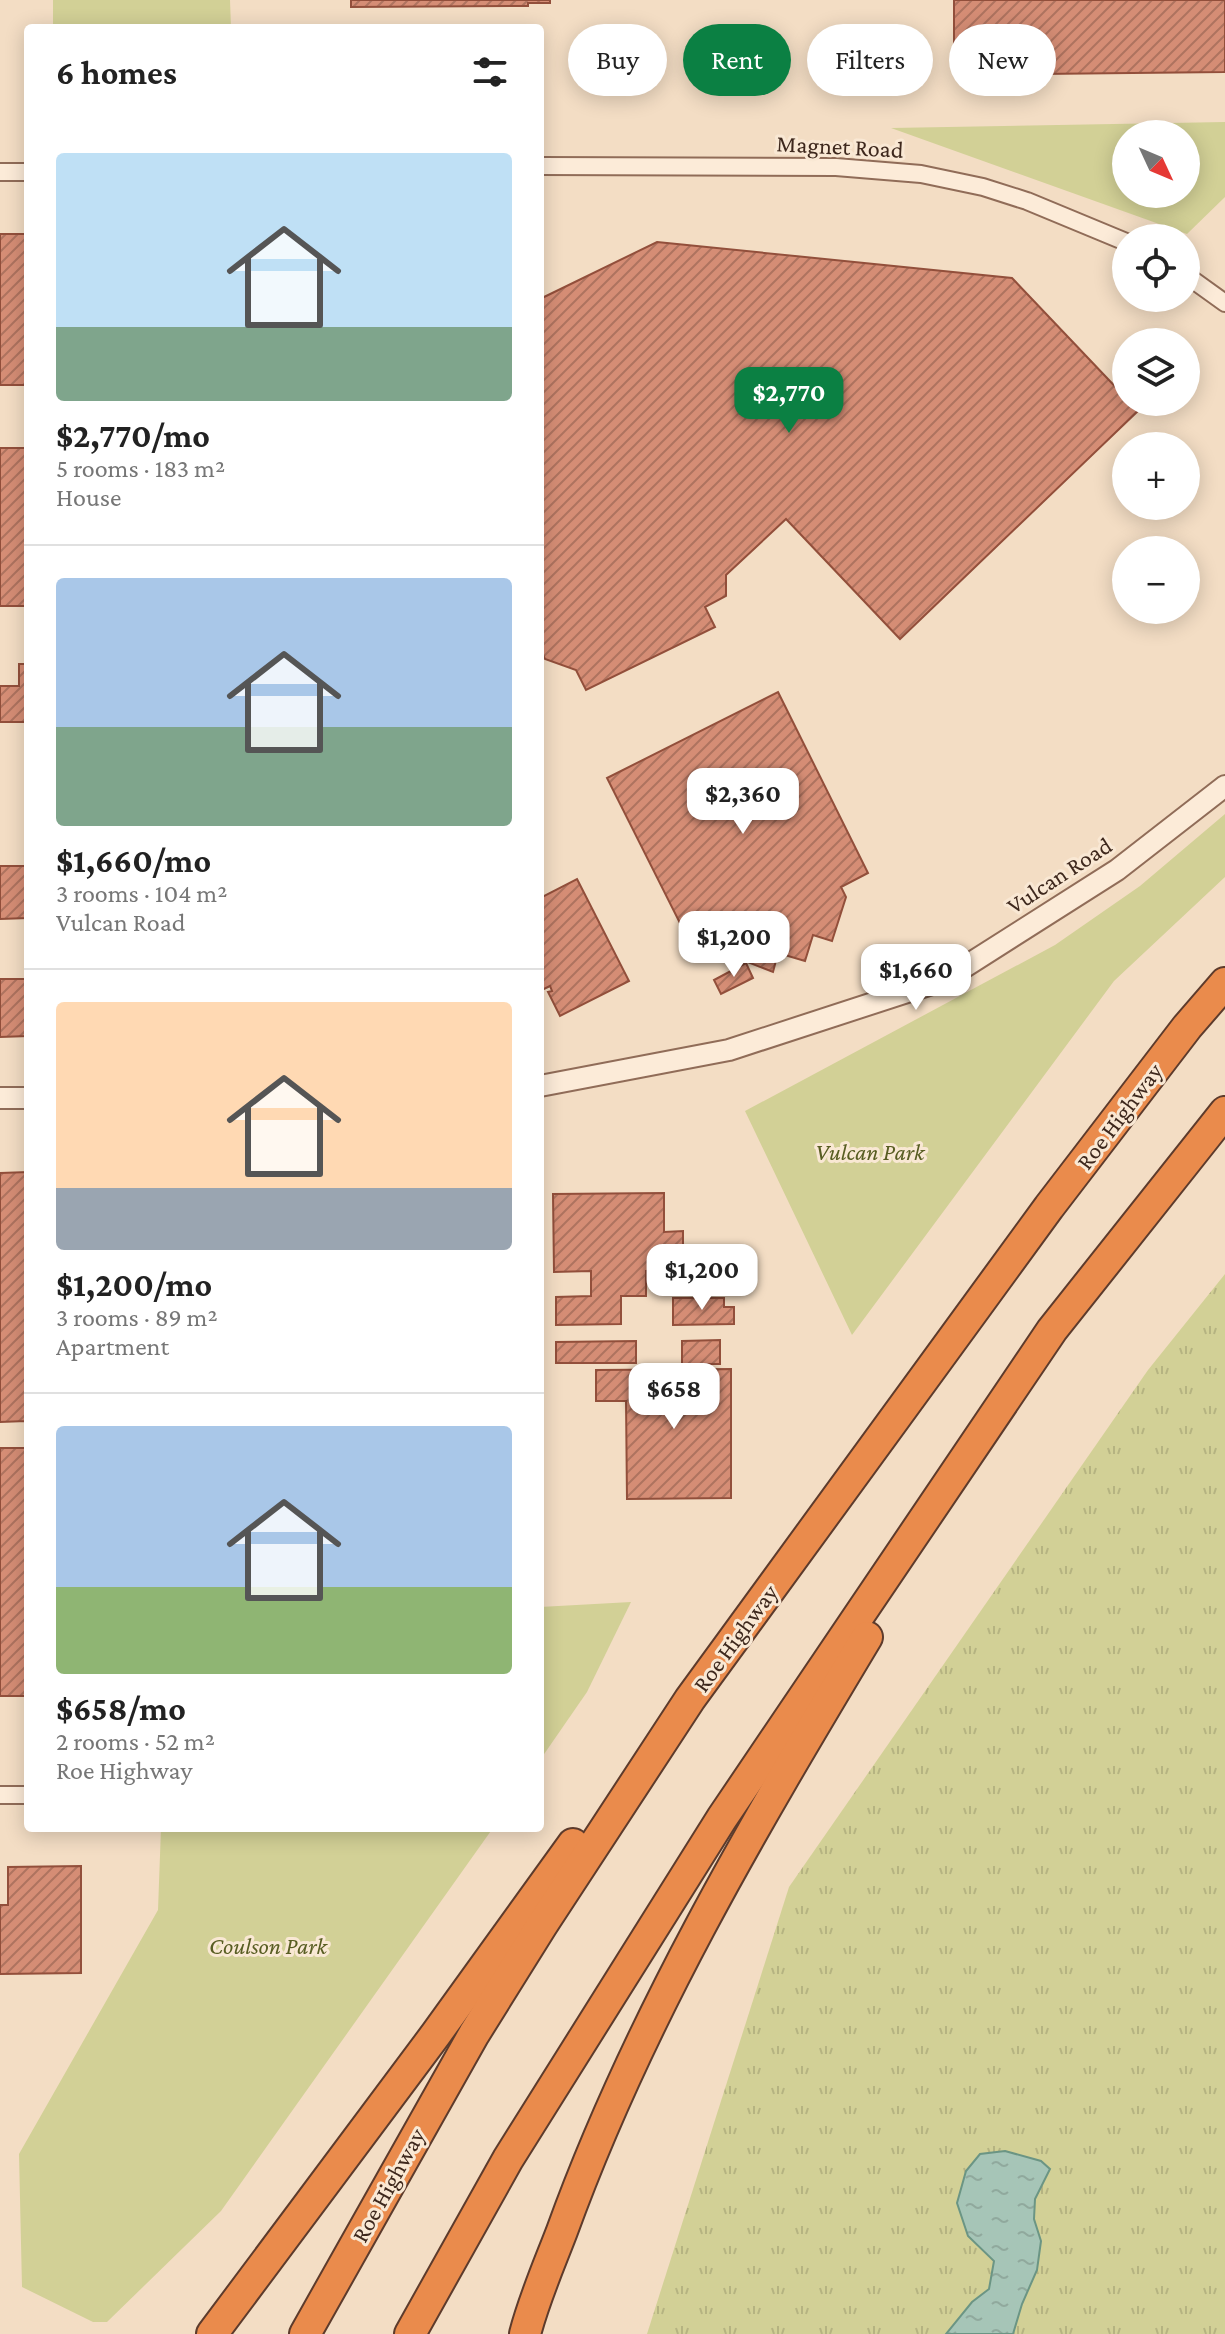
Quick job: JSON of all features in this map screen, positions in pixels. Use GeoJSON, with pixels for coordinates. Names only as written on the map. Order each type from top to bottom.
{"type":"FeatureCollection","features":[{"type":"Feature","properties":{"kind":"highway","name":"Roe Highway"},"geometry":{"type":"LineString","coordinates":[[305,2334],[474,2034],[690,1699],[1049,1207],[1187,1027],[1225,983]]}},
{"type":"Feature","properties":{"kind":"highway"},"geometry":{"type":"LineString","coordinates":[[410,2334],[508,2159],[722,1818],[1052,1330],[1225,1112]]}},
{"type":"Feature","properties":{"kind":"highway"},"geometry":{"type":"LineString","coordinates":[[525,2334],[586,2164],[677,1969],[797,1753],[1052,1330]]}},
{"type":"Feature","properties":{"kind":"highway"},"geometry":{"type":"LineString","coordinates":[[212,2334],[436,2034],[560,1859],[690,1699]]}},
{"type":"Feature","properties":{"kind":"street","name":"Magnet Road"},"geometry":{"type":"LineString","coordinates":[[544,166],[836,167],[921,174],[983,187],[1027,201],[1112,236]]}},
{"type":"Feature","properties":{"kind":"street"},"geometry":{"type":"LineString","coordinates":[[0,172],[24,172]]}},
{"type":"Feature","properties":{"kind":"street"},"geometry":{"type":"LineString","coordinates":[[1200,285],[1225,303]]}},
{"type":"Feature","properties":{"kind":"street","name":"Vulcan Road"},"geometry":{"type":"LineString","coordinates":[[544,1085],[729,1050],[944,980],[1117,870],[1225,786]]}},
{"type":"Feature","properties":{"kind":"street"},"geometry":{"type":"LineString","coordinates":[[0,1098],[24,1098]]}},
{"type":"Feature","properties":{"kind":"street"},"geometry":{"type":"LineString","coordinates":[[0,1795],[24,1795]]}},
{"type":"Feature","properties":{"kind":"green space"},"geometry":{"type":"Polygon","coordinates":[[[53,0],[230,0],[231,24],[53,24],[53,0]]]}},
{"type":"Feature","properties":{"kind":"green space"},"geometry":{"type":"Polygon","coordinates":[[[1200,122],[1225,122],[1225,197],[1197,224],[1159,224],[1114,208],[1200,208],[1200,122]]]}},
{"type":"Feature","properties":{"kind":"green space"},"geometry":{"type":"Polygon","coordinates":[[[1112,124],[1112,207],[891,128],[1112,124]]]}},
{"type":"Feature","properties":{"kind":"green space","name":"Vulcan Park"},"geometry":{"type":"Polygon","coordinates":[[[1225,814],[1225,877],[1114,981],[852,1335],[745,1111],[1055,945],[1140,886],[1225,814]]]}},
{"type":"Feature","properties":{"kind":"green space"},"geometry":{"type":"Polygon","coordinates":[[[1225,1274],[1225,2334],[647,2334],[789,1887],[1148,1370],[1225,1274]]]}},
{"type":"Feature","properties":{"kind":"green space"},"geometry":{"type":"Polygon","coordinates":[[[631,1602],[587,1692],[544,1754],[544,1607],[631,1602]]]}},
{"type":"Feature","properties":{"kind":"green space","name":"Coulson Park"},"geometry":{"type":"Polygon","coordinates":[[[161,1832],[490,1832],[221,2211],[107,2322],[93,2322],[22,2287],[19,2154],[158,1910],[161,1832]]]}},
{"type":"Feature","properties":{"kind":"water"},"geometry":{"type":"Polygon","coordinates":[[[1005,2151],[1041,2161],[1050,2169],[1035,2199],[1034,2219],[1041,2241],[1037,2270],[1013,2334],[946,2334],[972,2302],[989,2289],[994,2261],[968,2236],[957,2203],[966,2171],[980,2154],[1005,2151]]]}},
{"type":"Feature","properties":{"kind":"building"},"geometry":{"type":"Polygon","coordinates":[[[351,0],[550,0],[550,3],[528,3],[528,6],[351,7],[351,0]]]}},
{"type":"Feature","properties":{"kind":"building"},"geometry":{"type":"Polygon","coordinates":[[[954,0],[1225,0],[1225,72],[1056,74],[1056,24],[954,24],[954,0]]]}},
{"type":"Feature","properties":{"kind":"building"},"geometry":{"type":"Polygon","coordinates":[[[0,234],[24,234],[24,385],[0,385],[0,234]]]}},
{"type":"Feature","properties":{"kind":"building"},"geometry":{"type":"Polygon","coordinates":[[[657,242],[1012,278],[1112,383],[1112,416],[1133,416],[1116,432],[1112,432],[1112,436],[900,639],[786,519],[726,575],[726,596],[705,607],[715,627],[586,690],[576,670],[544,657],[544,297],[657,242]]]}},
{"type":"Feature","properties":{"kind":"building"},"geometry":{"type":"Polygon","coordinates":[[[0,448],[24,448],[24,606],[0,606],[0,448]]]}},
{"type":"Feature","properties":{"kind":"building"},"geometry":{"type":"Polygon","coordinates":[[[19,664],[24,664],[24,722],[0,722],[0,686],[19,686],[19,664]]]}},
{"type":"Feature","properties":{"kind":"building"},"geometry":{"type":"Polygon","coordinates":[[[778,692],[868,873],[841,887],[846,897],[832,941],[813,935],[805,961],[778,953],[773,972],[727,954],[723,947],[698,959],[607,778],[778,692]]]}},
{"type":"Feature","properties":{"kind":"building"},"geometry":{"type":"Polygon","coordinates":[[[0,866],[24,866],[24,918],[0,919],[0,866]]]}},
{"type":"Feature","properties":{"kind":"building"},"geometry":{"type":"Polygon","coordinates":[[[577,879],[629,981],[560,1016],[548,992],[552,991],[550,986],[544,989],[544,896],[577,879]]]}},
{"type":"Feature","properties":{"kind":"building"},"geometry":{"type":"Polygon","coordinates":[[[746,963],[753,978],[721,994],[714,980],[746,963]]]}},
{"type":"Feature","properties":{"kind":"building"},"geometry":{"type":"Polygon","coordinates":[[[0,979],[24,979],[24,1036],[0,1037],[0,979]]]}},
{"type":"Feature","properties":{"kind":"building"},"geometry":{"type":"Polygon","coordinates":[[[24,1172],[24,1421],[0,1422],[0,1173],[24,1172]]]}},
{"type":"Feature","properties":{"kind":"building"},"geometry":{"type":"Polygon","coordinates":[[[664,1193],[664,1232],[683,1231],[683,1270],[646,1271],[646,1296],[621,1296],[621,1324],[556,1325],[556,1297],[591,1296],[591,1271],[554,1272],[553,1194],[664,1193]]]}},
{"type":"Feature","properties":{"kind":"building"},"geometry":{"type":"Polygon","coordinates":[[[673,1298],[724,1298],[724,1307],[734,1307],[734,1324],[673,1325],[673,1298]]]}},
{"type":"Feature","properties":{"kind":"building"},"geometry":{"type":"Polygon","coordinates":[[[720,1340],[720,1364],[682,1364],[682,1341],[720,1340]]]}},
{"type":"Feature","properties":{"kind":"building"},"geometry":{"type":"Polygon","coordinates":[[[636,1341],[636,1363],[556,1363],[556,1342],[636,1341]]]}},
{"type":"Feature","properties":{"kind":"building"},"geometry":{"type":"Polygon","coordinates":[[[731,1369],[731,1498],[627,1499],[626,1401],[596,1401],[596,1370],[731,1369]]]}},
{"type":"Feature","properties":{"kind":"building"},"geometry":{"type":"Polygon","coordinates":[[[0,1448],[24,1448],[24,1696],[0,1696],[0,1448]]]}},
{"type":"Feature","properties":{"kind":"building"},"geometry":{"type":"Polygon","coordinates":[[[81,1866],[81,1973],[0,1974],[0,1905],[8,1905],[8,1867],[81,1866]]]}}]}
